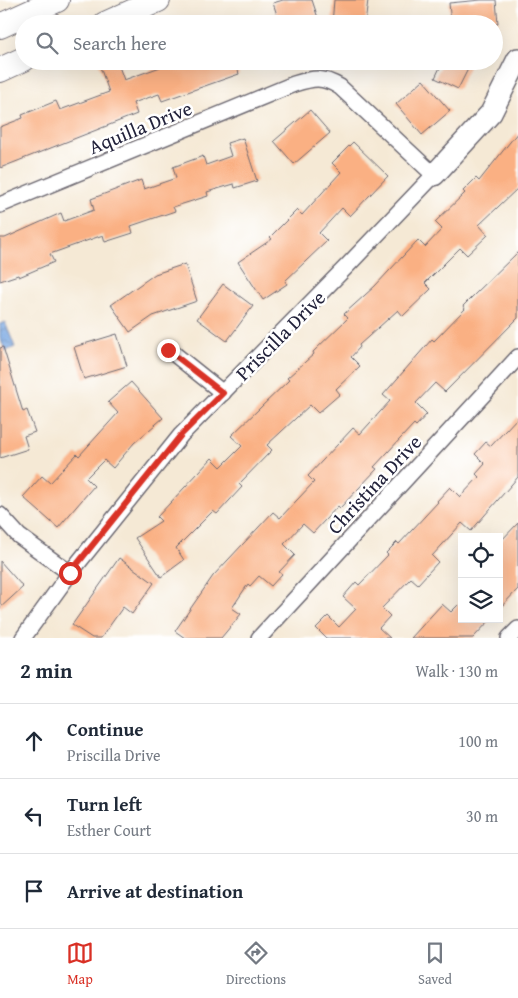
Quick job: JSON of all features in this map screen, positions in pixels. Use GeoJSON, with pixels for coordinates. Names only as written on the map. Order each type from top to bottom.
{"type":"FeatureCollection","features":[{"type":"Feature","properties":{"kind":"main road"},"geometry":{"type":"LineString","coordinates":[[24,15],[57,0]]}},
{"type":"Feature","properties":{"kind":"main road"},"geometry":{"type":"LineString","coordinates":[[124,15],[158,0]]}},
{"type":"Feature","properties":{"kind":"main road"},"geometry":{"type":"LineString","coordinates":[[0,26],[15,19]]}},
{"type":"Feature","properties":{"kind":"main road"},"geometry":{"type":"LineString","coordinates":[[0,70],[15,63]]}},
{"type":"Feature","properties":{"kind":"street","name":"Priscilla Drive"},"geometry":{"type":"LineString","coordinates":[[23,638],[70,573],[181,435],[434,175],[491,113],[518,59]]}},
{"type":"Feature","properties":{"kind":"street","name":"Aquilla Drive"},"geometry":{"type":"LineString","coordinates":[[0,205],[294,84],[312,79],[327,79],[340,87],[434,175]]}},
{"type":"Feature","properties":{"kind":"street"},"geometry":{"type":"LineString","coordinates":[[168,350],[223,393]]}},
{"type":"Feature","properties":{"kind":"street","name":"Christina Drive"},"geometry":{"type":"LineString","coordinates":[[259,638],[518,357]]}},
{"type":"Feature","properties":{"kind":"street"},"geometry":{"type":"LineString","coordinates":[[0,515],[19,536],[70,573]]}},
{"type":"Feature","properties":{"kind":"street"},"geometry":{"type":"LineString","coordinates":[[509,638],[518,629]]}},
{"type":"Feature","properties":{"kind":"water"},"geometry":{"type":"Polygon","coordinates":[[[5,322],[15,347],[6,351],[0,339],[0,324],[5,322]]]}},
{"type":"Feature","properties":{"kind":"building"},"geometry":{"type":"Polygon","coordinates":[[[283,0],[312,0],[317,15],[277,15],[273,3],[283,0]]]}},
{"type":"Feature","properties":{"kind":"building"},"geometry":{"type":"Polygon","coordinates":[[[334,0],[368,0],[366,15],[333,15],[334,0]]]}},
{"type":"Feature","properties":{"kind":"building"},"geometry":{"type":"Polygon","coordinates":[[[496,0],[497,15],[450,15],[449,3],[496,0]]]}},
{"type":"Feature","properties":{"kind":"building"},"geometry":{"type":"Polygon","coordinates":[[[101,70],[120,70],[124,80],[152,70],[238,70],[239,74],[162,101],[159,94],[133,103],[137,114],[0,168],[0,127],[23,118],[22,115],[56,101],[60,110],[109,92],[101,70]]]}},
{"type":"Feature","properties":{"kind":"building"},"geometry":{"type":"Polygon","coordinates":[[[439,70],[468,70],[458,89],[435,78],[439,70]]]}},
{"type":"Feature","properties":{"kind":"building"},"geometry":{"type":"Polygon","coordinates":[[[423,80],[450,111],[422,135],[396,104],[423,80]]]}},
{"type":"Feature","properties":{"kind":"building"},"geometry":{"type":"Polygon","coordinates":[[[310,110],[330,133],[294,164],[274,141],[310,110]]]}},
{"type":"Feature","properties":{"kind":"building"},"geometry":{"type":"Polygon","coordinates":[[[518,132],[518,188],[479,225],[488,235],[467,255],[460,248],[425,283],[431,289],[403,316],[398,310],[359,345],[360,347],[351,357],[360,366],[336,389],[340,394],[318,413],[310,405],[267,445],[272,450],[239,484],[242,487],[217,514],[213,511],[176,548],[184,560],[161,577],[135,538],[161,521],[157,517],[212,458],[221,467],[242,446],[231,436],[289,380],[287,378],[314,354],[313,352],[348,318],[344,314],[375,286],[418,240],[425,247],[442,229],[435,222],[465,193],[463,191],[476,178],[479,181],[518,132]]]}},
{"type":"Feature","properties":{"kind":"building"},"geometry":{"type":"Polygon","coordinates":[[[243,138],[257,181],[235,188],[234,184],[207,192],[208,196],[173,207],[175,211],[131,226],[133,233],[105,242],[103,235],[50,254],[54,262],[19,277],[18,275],[0,281],[0,238],[5,238],[61,213],[64,221],[94,210],[91,199],[141,180],[144,189],[176,178],[173,167],[203,156],[206,165],[231,156],[227,143],[243,138]]]}},
{"type":"Feature","properties":{"kind":"building"},"geometry":{"type":"Polygon","coordinates":[[[353,142],[388,176],[350,216],[342,208],[319,233],[327,241],[285,281],[287,284],[263,300],[238,262],[272,239],[270,237],[297,210],[302,215],[341,172],[332,163],[353,142]]]}},
{"type":"Feature","properties":{"kind":"building"},"geometry":{"type":"Polygon","coordinates":[[[518,252],[518,318],[445,392],[435,383],[416,403],[427,414],[416,426],[414,424],[374,467],[377,469],[340,508],[338,506],[313,533],[303,524],[284,544],[295,555],[279,572],[282,574],[271,586],[259,576],[250,586],[248,584],[232,608],[241,614],[221,638],[185,638],[175,631],[213,576],[273,512],[280,518],[314,482],[308,476],[353,428],[360,434],[390,401],[383,395],[432,339],[434,341],[465,309],[463,306],[518,252]]]}},
{"type":"Feature","properties":{"kind":"building"},"geometry":{"type":"Polygon","coordinates":[[[185,264],[197,301],[153,316],[130,332],[111,305],[155,274],[185,264]]]}},
{"type":"Feature","properties":{"kind":"building"},"geometry":{"type":"Polygon","coordinates":[[[223,284],[253,306],[227,341],[197,319],[223,284]]]}},
{"type":"Feature","properties":{"kind":"building"},"geometry":{"type":"Polygon","coordinates":[[[117,334],[127,366],[84,379],[74,347],[117,334]]]}},
{"type":"Feature","properties":{"kind":"building"},"geometry":{"type":"Polygon","coordinates":[[[3,347],[23,412],[27,410],[35,432],[24,436],[28,449],[0,458],[0,348],[3,347]]]}},
{"type":"Feature","properties":{"kind":"building"},"geometry":{"type":"Polygon","coordinates":[[[131,382],[163,418],[134,443],[113,468],[104,460],[86,478],[94,486],[58,528],[23,497],[42,476],[50,483],[77,454],[79,456],[118,413],[108,402],[131,382]]]}},
{"type":"Feature","properties":{"kind":"building"},"geometry":{"type":"Polygon","coordinates":[[[518,417],[518,477],[471,531],[462,523],[432,556],[438,562],[418,584],[411,578],[382,608],[390,616],[379,628],[390,638],[326,638],[316,628],[328,616],[339,627],[356,609],[343,597],[356,582],[359,585],[388,555],[386,553],[397,542],[399,544],[450,487],[460,497],[479,477],[476,474],[485,464],[475,454],[486,442],[491,446],[518,417]]]}},
{"type":"Feature","properties":{"kind":"building"},"geometry":{"type":"Polygon","coordinates":[[[518,523],[518,589],[503,605],[503,578],[503,539],[518,523]]]}},
{"type":"Feature","properties":{"kind":"building"},"geometry":{"type":"Polygon","coordinates":[[[119,558],[154,583],[132,614],[123,607],[101,638],[92,638],[72,625],[119,558]]]}},
{"type":"Feature","properties":{"kind":"building"},"geometry":{"type":"Polygon","coordinates":[[[0,561],[23,587],[0,608],[0,561]]]}},
{"type":"Feature","properties":{"kind":"building"},"geometry":{"type":"Polygon","coordinates":[[[442,604],[451,612],[458,605],[458,623],[487,623],[473,638],[411,638],[442,604]]]}},
{"type":"Feature","properties":{"kind":"route"},"geometry":{"type":"LineString","coordinates":[[70,573],[181,435],[223,393],[168,350]]}}]}
